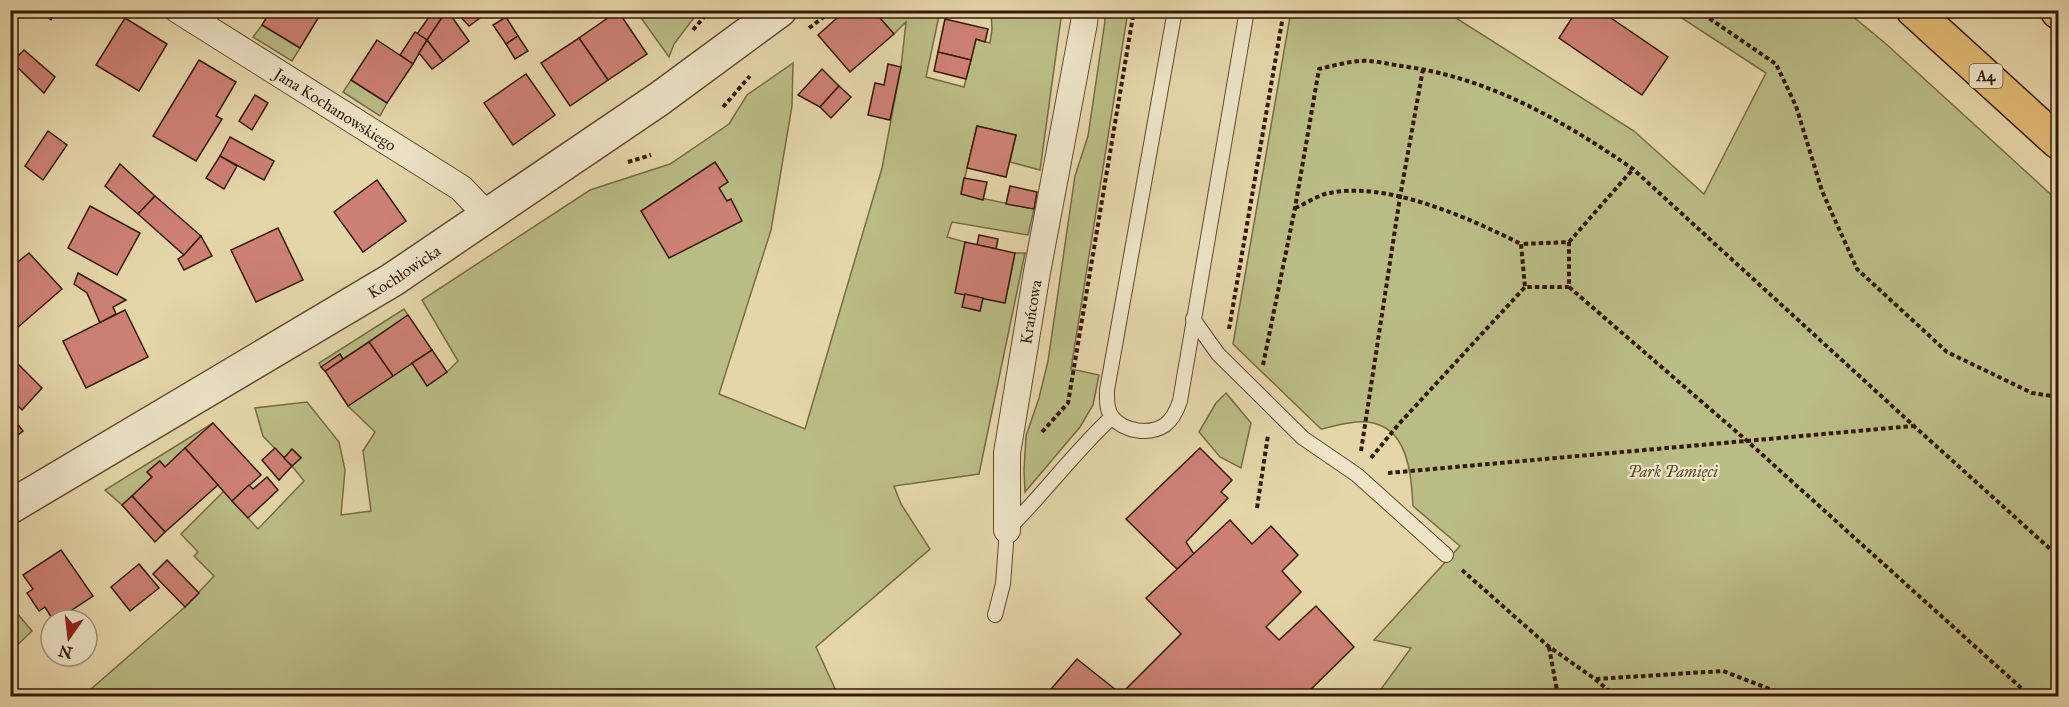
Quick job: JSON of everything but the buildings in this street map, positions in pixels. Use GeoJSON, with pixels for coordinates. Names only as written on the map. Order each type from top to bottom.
{"type":"FeatureCollection","features":[{"type":"Feature","properties":{"kind":"highway","name":"A4"},"geometry":{"type":"LineString","coordinates":[[1913,10],[2058,142]]}},
{"type":"Feature","properties":{"kind":"street","name":"Jana Kochanowskiego"},"geometry":{"type":"LineString","coordinates":[[178,10],[461,188],[487,215]]}},
{"type":"Feature","properties":{"kind":"street","name":"Kochłowicka"},"geometry":{"type":"LineString","coordinates":[[10,507],[392,280],[659,99],[780,10]]}},
{"type":"Feature","properties":{"kind":"street","name":"Krańcowa"},"geometry":{"type":"LineString","coordinates":[[1007,530],[1007,453],[1036,272],[1085,10]]}},
{"type":"Feature","properties":{"kind":"lane"},"geometry":{"type":"LineString","coordinates":[[1175,10],[1107,390],[1107,403],[1112,417],[1125,427],[1141,431],[1154,430],[1166,424],[1176,413],[1180,401],[1247,10]]}},
{"type":"Feature","properties":{"kind":"lane"},"geometry":{"type":"LineString","coordinates":[[1194,319],[1218,354],[1303,438],[1358,475],[1446,555]]}},
{"type":"Feature","properties":{"kind":"lane"},"geometry":{"type":"LineString","coordinates":[[1007,530],[1037,501],[1096,431],[1112,417]]}},
{"type":"Feature","properties":{"kind":"lane","name":"Krańcowa"},"geometry":{"type":"LineString","coordinates":[[995,615],[1003,584],[1007,530]]}},
{"type":"Feature","properties":{"kind":"path"},"geometry":{"type":"LineString","coordinates":[[1069,464],[1037,438],[1068,403],[1134,10]]}},
{"type":"Feature","properties":{"kind":"path"},"geometry":{"type":"LineString","coordinates":[[1218,354],[1229,330],[1284,10]]}},
{"type":"Feature","properties":{"kind":"path"},"geometry":{"type":"LineString","coordinates":[[1697,10],[1776,64],[1796,106],[1822,190],[1857,269],[1947,352],[2032,393],[2058,397]]}},
{"type":"Feature","properties":{"kind":"path"},"geometry":{"type":"LineString","coordinates":[[1258,392],[1295,208],[1319,69],[1361,61],[1422,69],[1504,93],[1576,131],[1633,170],[2058,556]]}},
{"type":"Feature","properties":{"kind":"path"},"geometry":{"type":"LineString","coordinates":[[1358,475],[1400,197],[1422,69]]}},
{"type":"Feature","properties":{"kind":"path"},"geometry":{"type":"LineString","coordinates":[[1569,287],[1569,242],[1633,170]]}},
{"type":"Feature","properties":{"kind":"path"},"geometry":{"type":"LineString","coordinates":[[1295,208],[1325,194],[1360,191],[1400,197],[1445,210],[1521,244],[1569,242]]}},
{"type":"Feature","properties":{"kind":"path"},"geometry":{"type":"LineString","coordinates":[[1521,244],[1525,287]]}},
{"type":"Feature","properties":{"kind":"path"},"geometry":{"type":"LineString","coordinates":[[1358,475],[1398,425],[1525,287],[1569,287],[1746,440],[2028,695]]}},
{"type":"Feature","properties":{"kind":"path"},"geometry":{"type":"LineString","coordinates":[[1257,508],[1272,406]]}},
{"type":"Feature","properties":{"kind":"path"},"geometry":{"type":"LineString","coordinates":[[1358,475],[1914,426]]}},
{"type":"Feature","properties":{"kind":"path"},"geometry":{"type":"LineString","coordinates":[[1446,555],[1548,646],[1615,696]]}},
{"type":"Feature","properties":{"kind":"path"},"geometry":{"type":"LineString","coordinates":[[1548,646],[1558,696]]}},
{"type":"Feature","properties":{"kind":"path"},"geometry":{"type":"LineString","coordinates":[[1595,679],[1723,671],[1788,696]]}},
{"type":"Feature","properties":{"kind":"path"},"geometry":{"type":"LineString","coordinates":[[2016,696],[2028,695]]}},
{"type":"Feature","properties":{"kind":"green space"},"geometry":{"type":"Polygon","coordinates":[[[636,11],[699,11],[674,44],[669,57],[636,11]]]}},
{"type":"Feature","properties":{"kind":"green space"},"geometry":{"type":"Polygon","coordinates":[[[873,11],[940,11],[926,77],[964,87],[976,39],[990,43],[991,11],[1062,11],[1040,170],[1010,162],[1016,135],[977,126],[961,194],[1034,209],[1028,235],[952,222],[947,237],[965,242],[963,307],[980,311],[983,298],[1005,302],[1015,253],[1025,253],[979,474],[894,486],[901,504],[930,549],[816,647],[836,691],[833,696],[83,696],[185,607],[214,576],[194,556],[198,552],[181,534],[224,491],[258,529],[304,481],[292,466],[301,457],[292,449],[284,458],[263,436],[255,408],[307,402],[339,442],[345,470],[341,515],[371,511],[363,451],[375,432],[348,406],[412,363],[427,386],[458,361],[422,300],[590,190],[670,164],[729,124],[747,95],[793,63],[792,106],[771,230],[719,394],[805,429],[882,168],[901,67],[906,22],[894,34],[873,11]]]}},
{"type":"Feature","properties":{"kind":"green space"},"geometry":{"type":"Polygon","coordinates":[[[1104,11],[1128,11],[1071,369],[1099,375],[1093,405],[1080,427],[1025,492],[1026,436],[1048,361],[1075,176],[1088,136],[1105,21],[1104,11]]]}},
{"type":"Feature","properties":{"kind":"green space","name":"Park Pamięci"},"geometry":{"type":"Polygon","coordinates":[[[1291,11],[1445,11],[1634,131],[1704,194],[1766,73],[1671,11],[1846,11],[1885,43],[2058,201],[2058,696],[1376,696],[1411,648],[1374,640],[1460,546],[1413,506],[1411,480],[1405,453],[1391,432],[1381,425],[1367,422],[1321,429],[1233,344],[1291,11]]]}},
{"type":"Feature","properties":{"kind":"green space"},"geometry":{"type":"Polygon","coordinates":[[[262,25],[300,48],[292,61],[253,37],[262,25]]]}},
{"type":"Feature","properties":{"kind":"green space"},"geometry":{"type":"Polygon","coordinates":[[[351,80],[387,103],[380,116],[343,92],[351,80]]]}},
{"type":"Feature","properties":{"kind":"green space"},"geometry":{"type":"Polygon","coordinates":[[[404,309],[408,315],[343,359],[340,354],[321,367],[319,363],[404,309]]]}},
{"type":"Feature","properties":{"kind":"green space"},"geometry":{"type":"Polygon","coordinates":[[[1226,393],[1251,423],[1241,468],[1220,457],[1199,432],[1216,403],[1226,393]]]}},
{"type":"Feature","properties":{"kind":"green space"},"geometry":{"type":"Polygon","coordinates":[[[213,423],[165,467],[159,461],[147,472],[152,477],[122,505],[105,490],[213,423]]]}},
{"type":"Feature","properties":{"kind":"green space"},"geometry":{"type":"Polygon","coordinates":[[[11,606],[32,631],[11,651],[11,606]]]}}]}
